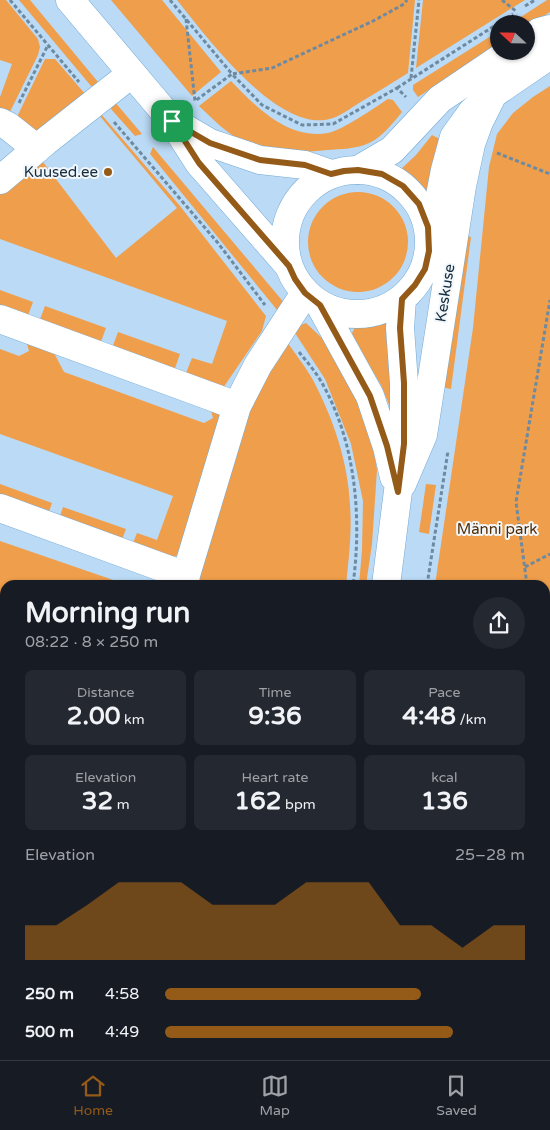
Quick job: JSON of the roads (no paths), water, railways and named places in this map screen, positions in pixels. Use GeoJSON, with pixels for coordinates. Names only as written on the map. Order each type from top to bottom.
{"type":"FeatureCollection","features":[{"type":"Feature","properties":{"kind":"street"},"geometry":{"type":"LineString","coordinates":[[70,0],[172,121],[199,163],[289,266]]}},
{"type":"Feature","properties":{"kind":"street"},"geometry":{"type":"LineString","coordinates":[[535,35],[550,29]]}},
{"type":"Feature","properties":{"kind":"street","name":"Keskuse"},"geometry":{"type":"LineString","coordinates":[[429,251],[445,170],[454,137],[472,112],[493,94],[550,55]]}},
{"type":"Feature","properties":{"kind":"street"},"geometry":{"type":"LineString","coordinates":[[358,170],[392,150],[440,100],[498,60]]}},
{"type":"Feature","properties":{"kind":"street"},"geometry":{"type":"LineString","coordinates":[[0,180],[131,74]]}},
{"type":"Feature","properties":{"kind":"street","name":"Keskuse"},"geometry":{"type":"LineString","coordinates":[[398,492],[423,435],[462,186],[471,144],[479,122],[493,94]]}},
{"type":"Feature","properties":{"kind":"street"},"geometry":{"type":"LineString","coordinates":[[172,121],[210,143],[260,160],[305,165],[331,174]]}},
{"type":"Feature","properties":{"kind":"street"},"geometry":{"type":"LineString","coordinates":[[4,124],[37,149]]}},
{"type":"Feature","properties":{"kind":"street"},"geometry":{"type":"LineString","coordinates":[[358,170],[382,174],[403,186],[419,204],[428,227],[429,251],[425,269],[415,285],[402,299],[384,310],[362,315],[340,313],[313,299],[295,279],[289,266],[285,244],[287,222],[297,202],[312,186],[331,174],[358,170]]}},
{"type":"Feature","properties":{"kind":"street"},"geometry":{"type":"LineString","coordinates":[[185,580],[238,406],[258,365],[313,299]]}},
{"type":"Feature","properties":{"kind":"street","name":"Keskuse"},"geometry":{"type":"LineString","coordinates":[[313,299],[370,396],[387,446],[398,492]]}},
{"type":"Feature","properties":{"kind":"street","name":"Keskuse"},"geometry":{"type":"LineString","coordinates":[[387,580],[404,444],[404,383],[400,328],[402,299]]}},
{"type":"Feature","properties":{"kind":"street"},"geometry":{"type":"LineString","coordinates":[[0,319],[238,406]]}},
{"type":"Feature","properties":{"kind":"street"},"geometry":{"type":"LineString","coordinates":[[0,508],[182,580]]}},
{"type":"Feature","properties":{"kind":"place","name":"Kuused.ee"},"geometry":{"type":"Point","coordinates":[108,172]}},
{"type":"Feature","properties":{"kind":"park label","name":"Männi park"},"geometry":{"type":"Point","coordinates":[497,529]}}]}
